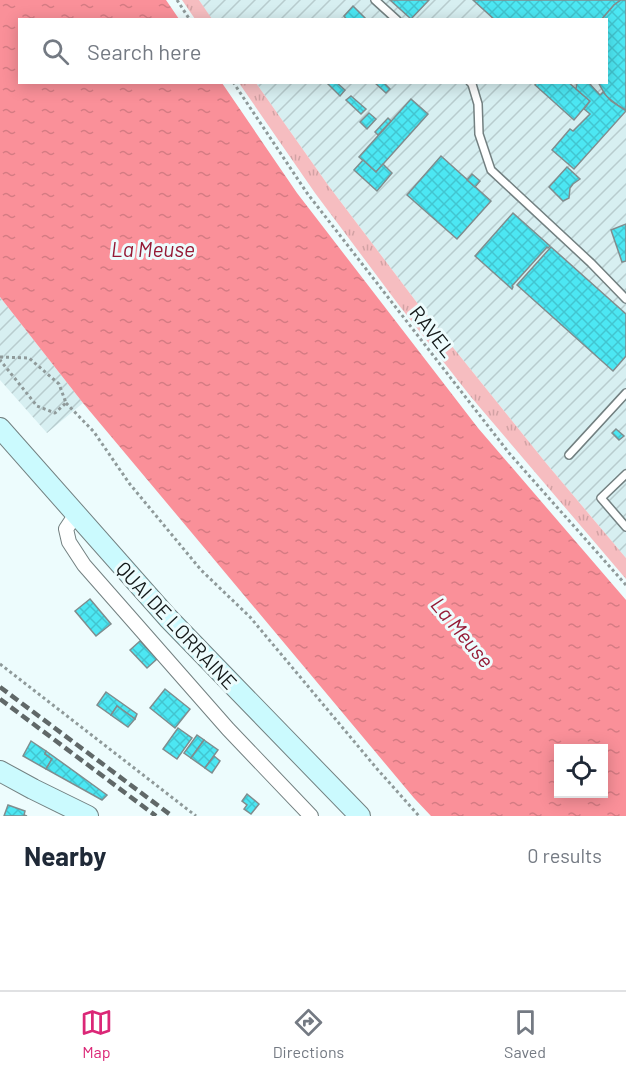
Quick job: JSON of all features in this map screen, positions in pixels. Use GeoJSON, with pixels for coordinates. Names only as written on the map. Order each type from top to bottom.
{"type":"FeatureCollection","features":[{"type":"Feature","properties":{"kind":"main road","name":"QUAI DE LORRAINE"},"geometry":{"type":"LineString","coordinates":[[0,428],[168,618],[360,816]]}},
{"type":"Feature","properties":{"kind":"main road"},"geometry":{"type":"LineString","coordinates":[[0,771],[88,816]]}},
{"type":"Feature","properties":{"kind":"street"},"geometry":{"type":"LineString","coordinates":[[76,514],[66,529],[69,542],[84,565],[228,729],[311,816]]}},
{"type":"Feature","properties":{"kind":"lane"},"geometry":{"type":"LineString","coordinates":[[375,0],[395,18]]}},
{"type":"Feature","properties":{"kind":"lane"},"geometry":{"type":"LineString","coordinates":[[472,84],[478,104],[479,134],[491,170],[626,299]]}},
{"type":"Feature","properties":{"kind":"lane"},"geometry":{"type":"LineString","coordinates":[[569,455],[626,393]]}},
{"type":"Feature","properties":{"kind":"lane"},"geometry":{"type":"LineString","coordinates":[[626,474],[601,498],[626,527]]}},
{"type":"Feature","properties":{"kind":"path"},"geometry":{"type":"LineString","coordinates":[[177,0],[189,18]]}},
{"type":"Feature","properties":{"kind":"path","name":"RAVEL"},"geometry":{"type":"LineString","coordinates":[[233,84],[307,193],[509,453],[626,585]]}},
{"type":"Feature","properties":{"kind":"path"},"geometry":{"type":"LineString","coordinates":[[0,359],[29,358],[59,384],[66,403],[94,432],[129,483],[201,570],[250,616],[419,816]]}},
{"type":"Feature","properties":{"kind":"path"},"geometry":{"type":"LineString","coordinates":[[0,359],[37,406],[55,412],[66,403]]}},
{"type":"Feature","properties":{"kind":"path"},"geometry":{"type":"LineString","coordinates":[[0,664],[196,816]]}},
{"type":"Feature","properties":{"kind":"shaded area"},"geometry":{"type":"Polygon","coordinates":[[[199,0],[626,0],[626,558],[418,304],[328,185],[257,84],[608,84],[608,18],[211,18],[199,0]]]}},
{"type":"Feature","properties":{"kind":"shaded area"},"geometry":{"type":"Polygon","coordinates":[[[0,297],[83,403],[47,433],[0,380],[0,297]]]}},
{"type":"Feature","properties":{"kind":"green space"},"geometry":{"type":"Polygon","coordinates":[[[182,0],[199,0],[211,18],[194,18],[182,0]]]}},
{"type":"Feature","properties":{"kind":"green space"},"geometry":{"type":"Polygon","coordinates":[[[240,84],[257,84],[328,185],[418,304],[626,558],[626,579],[471,397],[315,193],[240,84]]]}},
{"type":"Feature","properties":{"kind":"water","name":"La Meuse"},"geometry":{"type":"Polygon","coordinates":[[[0,0],[166,0],[178,18],[18,18],[18,84],[223,84],[297,193],[478,428],[626,600],[626,816],[431,816],[83,403],[0,297],[0,0]]]}},
{"type":"Feature","properties":{"kind":"building"},"geometry":{"type":"Polygon","coordinates":[[[390,0],[429,0],[410,18],[390,0]]]}},
{"type":"Feature","properties":{"kind":"building"},"geometry":{"type":"Polygon","coordinates":[[[473,0],[621,0],[603,18],[493,18],[473,0]]]}},
{"type":"Feature","properties":{"kind":"building"},"geometry":{"type":"Polygon","coordinates":[[[621,0],[626,0],[626,110],[606,96],[599,84],[608,84],[608,18],[603,18],[621,0]]]}},
{"type":"Feature","properties":{"kind":"building"},"geometry":{"type":"Polygon","coordinates":[[[353,6],[365,18],[346,18],[344,16],[353,6]]]}},
{"type":"Feature","properties":{"kind":"building"},"geometry":{"type":"Polygon","coordinates":[[[328,84],[338,84],[345,90],[340,96],[328,84]]]}},
{"type":"Feature","properties":{"kind":"building"},"geometry":{"type":"Polygon","coordinates":[[[376,84],[385,84],[390,89],[386,93],[376,84]]]}},
{"type":"Feature","properties":{"kind":"building"},"geometry":{"type":"Polygon","coordinates":[[[570,84],[590,101],[574,120],[535,85],[570,84]]]}},
{"type":"Feature","properties":{"kind":"building"},"geometry":{"type":"Polygon","coordinates":[[[577,84],[590,84],[600,95],[603,92],[611,101],[626,111],[574,169],[552,150],[570,129],[573,131],[590,114],[584,109],[590,101],[576,89],[577,84]]]}},
{"type":"Feature","properties":{"kind":"building"},"geometry":{"type":"Polygon","coordinates":[[[351,96],[366,109],[361,114],[346,100],[351,96]]]}},
{"type":"Feature","properties":{"kind":"building"},"geometry":{"type":"Polygon","coordinates":[[[411,99],[428,114],[376,172],[359,157],[411,99]]]}},
{"type":"Feature","properties":{"kind":"building"},"geometry":{"type":"Polygon","coordinates":[[[369,113],[376,119],[367,129],[360,122],[369,113]]]}},
{"type":"Feature","properties":{"kind":"building"},"geometry":{"type":"Polygon","coordinates":[[[388,118],[391,121],[378,135],[375,132],[388,118]]]}},
{"type":"Feature","properties":{"kind":"building"},"geometry":{"type":"Polygon","coordinates":[[[441,156],[491,201],[457,239],[407,195],[441,156]]]}},
{"type":"Feature","properties":{"kind":"building"},"geometry":{"type":"Polygon","coordinates":[[[363,160],[376,172],[383,164],[392,173],[377,191],[354,170],[363,160]]]}},
{"type":"Feature","properties":{"kind":"building"},"geometry":{"type":"Polygon","coordinates":[[[567,167],[580,179],[570,188],[569,198],[563,201],[549,187],[567,167]]]}},
{"type":"Feature","properties":{"kind":"building"},"geometry":{"type":"Polygon","coordinates":[[[472,174],[480,181],[475,187],[467,180],[472,174]]]}},
{"type":"Feature","properties":{"kind":"building"},"geometry":{"type":"Polygon","coordinates":[[[513,213],[550,246],[512,286],[512,289],[475,256],[513,213]]]}},
{"type":"Feature","properties":{"kind":"building"},"geometry":{"type":"Polygon","coordinates":[[[626,224],[626,261],[622,262],[611,230],[626,224]]]}},
{"type":"Feature","properties":{"kind":"building"},"geometry":{"type":"Polygon","coordinates":[[[551,247],[626,314],[626,356],[613,371],[517,285],[551,247]]]}},
{"type":"Feature","properties":{"kind":"building"},"geometry":{"type":"Polygon","coordinates":[[[616,429],[624,436],[619,440],[612,433],[616,429]]]}},
{"type":"Feature","properties":{"kind":"building"},"geometry":{"type":"Polygon","coordinates":[[[90,599],[111,624],[96,636],[75,611],[90,599]]]}},
{"type":"Feature","properties":{"kind":"building"},"geometry":{"type":"Polygon","coordinates":[[[140,641],[157,659],[147,668],[130,650],[140,641]]]}},
{"type":"Feature","properties":{"kind":"building"},"geometry":{"type":"Polygon","coordinates":[[[165,689],[190,709],[175,728],[150,708],[165,689]]]}},
{"type":"Feature","properties":{"kind":"building"},"geometry":{"type":"Polygon","coordinates":[[[106,692],[137,714],[135,719],[117,706],[111,715],[97,705],[106,692]]]}},
{"type":"Feature","properties":{"kind":"building"},"geometry":{"type":"Polygon","coordinates":[[[117,706],[135,719],[128,727],[111,715],[117,706]]]}},
{"type":"Feature","properties":{"kind":"building"},"geometry":{"type":"Polygon","coordinates":[[[178,728],[192,738],[177,759],[163,749],[178,728]]]}},
{"type":"Feature","properties":{"kind":"building"},"geometry":{"type":"Polygon","coordinates":[[[197,735],[204,740],[191,758],[184,753],[197,735]]]}},
{"type":"Feature","properties":{"kind":"building"},"geometry":{"type":"Polygon","coordinates":[[[204,740],[218,750],[205,768],[191,758],[204,740]]]}},
{"type":"Feature","properties":{"kind":"building"},"geometry":{"type":"Polygon","coordinates":[[[31,741],[46,751],[45,754],[52,759],[46,769],[23,756],[31,741]]]}},
{"type":"Feature","properties":{"kind":"building"},"geometry":{"type":"Polygon","coordinates":[[[46,751],[107,795],[102,800],[46,769],[52,759],[45,754],[46,751]]]}},
{"type":"Feature","properties":{"kind":"building"},"geometry":{"type":"Polygon","coordinates":[[[214,756],[220,761],[212,773],[205,768],[214,756]]]}},
{"type":"Feature","properties":{"kind":"building"},"geometry":{"type":"Polygon","coordinates":[[[247,794],[259,804],[251,814],[244,809],[247,805],[242,801],[247,794]]]}},
{"type":"Feature","properties":{"kind":"building"},"geometry":{"type":"Polygon","coordinates":[[[8,805],[25,811],[24,815],[27,816],[4,816],[8,805]]]}},
{"type":"Feature","properties":{"kind":"railway"},"geometry":{"type":"LineString","coordinates":[[0,687],[172,816]]}},
{"type":"Feature","properties":{"kind":"railway"},"geometry":{"type":"LineString","coordinates":[[0,699],[156,816]]}}]}
